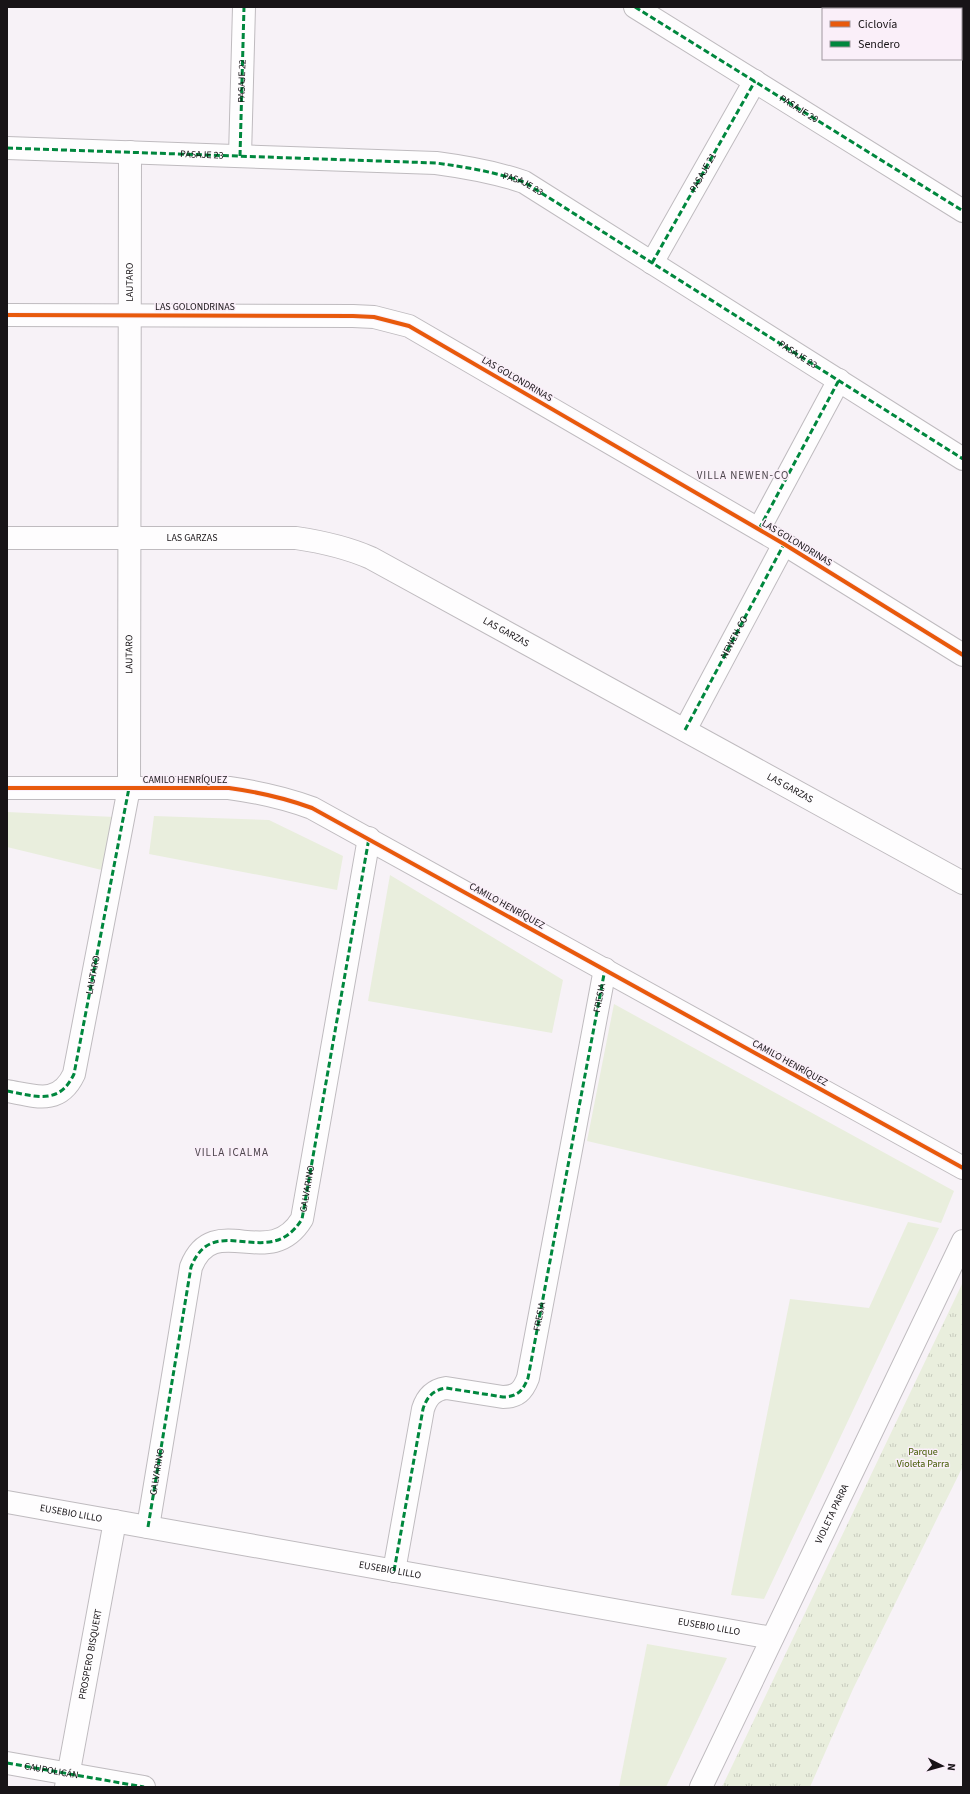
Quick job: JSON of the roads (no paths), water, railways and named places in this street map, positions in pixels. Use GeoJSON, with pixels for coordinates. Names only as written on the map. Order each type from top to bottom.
{"type":"FeatureCollection","features":[{"type":"Feature","properties":{"kind":"street","name":"PASAJE 22"},"geometry":{"type":"LineString","coordinates":[[240,156],[244,7]]}},
{"type":"Feature","properties":{"kind":"street","name":"PASAJE 20"},"geometry":{"type":"LineString","coordinates":[[636,7],[963,211]]}},
{"type":"Feature","properties":{"kind":"street","name":"PASAJE 21"},"geometry":{"type":"LineString","coordinates":[[652,263],[755,81]]}},
{"type":"Feature","properties":{"kind":"street","name":"PASAJE 23"},"geometry":{"type":"LineString","coordinates":[[7,148],[436,163],[488,170],[524,182],[963,459]]}},
{"type":"Feature","properties":{"kind":"street","name":"LAUTARO"},"geometry":{"type":"LineString","coordinates":[[7,1091],[40,1097],[56,1095],[70,1084],[74,1074],[129,788],[130,152]]}},
{"type":"Feature","properties":{"kind":"street","name":"LAS GOLONDRINAS"},"geometry":{"type":"LineString","coordinates":[[7,315],[353,316],[374,317],[395,321],[410,326],[759,529],[963,655]]}},
{"type":"Feature","properties":{"kind":"street"},"geometry":{"type":"LineString","coordinates":[[759,529],[839,380]]}},
{"type":"Feature","properties":{"kind":"street","name":"LAS GARZAS"},"geometry":{"type":"LineString","coordinates":[[7,538],[296,538],[321,541],[353,550],[371,558],[963,883]]}},
{"type":"Feature","properties":{"kind":"street","name":"NEWEN-CO"},"geometry":{"type":"LineString","coordinates":[[685,730],[784,544]]}},
{"type":"Feature","properties":{"kind":"street","name":"CAMILO HENRÍQUEZ"},"geometry":{"type":"LineString","coordinates":[[7,788],[229,788],[260,792],[288,799],[312,808],[369,838],[963,1168]]}},
{"type":"Feature","properties":{"kind":"street","name":"GALVARINO"},"geometry":{"type":"LineString","coordinates":[[148,1527],[191,1268],[194,1260],[205,1246],[220,1241],[262,1243],[281,1240],[296,1228],[302,1219],[369,838]]}},
{"type":"Feature","properties":{"kind":"street","name":"FRESIA"},"geometry":{"type":"LineString","coordinates":[[394,1571],[424,1409],[428,1397],[439,1389],[446,1388],[511,1397],[519,1393],[525,1387],[528,1378],[604,969]]}},
{"type":"Feature","properties":{"kind":"street","name":"VIOLETA PARRA"},"geometry":{"type":"LineString","coordinates":[[701,1787],[963,1241]]}},
{"type":"Feature","properties":{"kind":"street","name":"EUSEBIO LILLO"},"geometry":{"type":"LineString","coordinates":[[7,1502],[772,1638]]}},
{"type":"Feature","properties":{"kind":"street","name":"PROSPERO BISQUERT"},"geometry":{"type":"LineString","coordinates":[[67,1780],[115,1521]]}},
{"type":"Feature","properties":{"kind":"street","name":"CAUPOLICÁN"},"geometry":{"type":"LineString","coordinates":[[7,1763],[67,1780],[144,1787]]}},
{"type":"Feature","properties":{"kind":"district","name":"VILLA NEWEN-CO"},"geometry":{"type":"Point","coordinates":[743,475]}},
{"type":"Feature","properties":{"kind":"district","name":"VILLA ICALMA"},"geometry":{"type":"Point","coordinates":[232,1152]}},
{"type":"Feature","properties":{"kind":"park label","name":"Parque Violeta Parra"},"geometry":{"type":"Point","coordinates":[923,1458]}}]}
